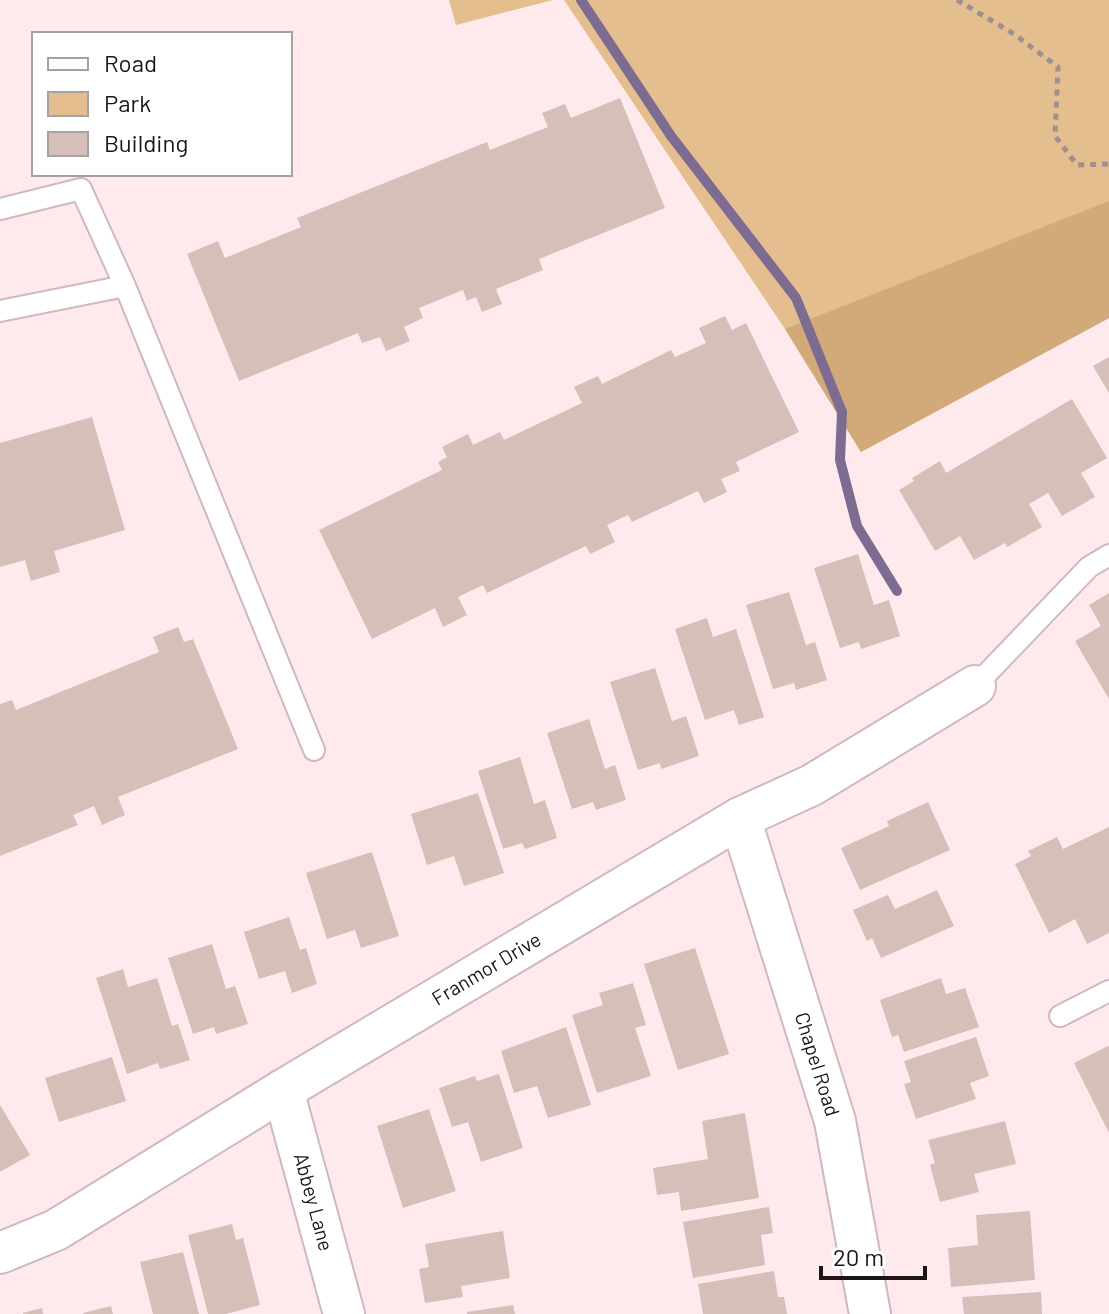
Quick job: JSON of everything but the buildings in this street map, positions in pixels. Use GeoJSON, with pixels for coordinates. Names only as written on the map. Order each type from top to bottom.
{"type":"FeatureCollection","features":[{"type":"Feature","properties":{"kind":"street","name":"Franmor Drive"},"geometry":{"type":"LineString","coordinates":[[0,1253],[56,1230],[283,1090],[740,818],[812,785],[975,686]]}},
{"type":"Feature","properties":{"kind":"street","name":"Chapel Road"},"geometry":{"type":"LineString","coordinates":[[740,818],[835,1121],[870,1314]]}},
{"type":"Feature","properties":{"kind":"street","name":"Abbey Lane"},"geometry":{"type":"LineString","coordinates":[[283,1090],[344,1314]]}},
{"type":"Feature","properties":{"kind":"lane"},"geometry":{"type":"LineString","coordinates":[[0,209],[81,189],[125,286],[314,750]]}},
{"type":"Feature","properties":{"kind":"lane"},"geometry":{"type":"LineString","coordinates":[[0,311],[125,286]]}},
{"type":"Feature","properties":{"kind":"lane"},"geometry":{"type":"LineString","coordinates":[[975,686],[1089,567],[1109,555]]}},
{"type":"Feature","properties":{"kind":"lane"},"geometry":{"type":"LineString","coordinates":[[1060,1016],[1109,991]]}},
{"type":"Feature","properties":{"kind":"path"},"geometry":{"type":"LineString","coordinates":[[957,0],[1014,34],[1058,67],[1055,136],[1077,165],[1109,164]]}},
{"type":"Feature","properties":{"kind":"green space"},"geometry":{"type":"Polygon","coordinates":[[[449,0],[553,0],[456,25],[449,0]]]}},
{"type":"Feature","properties":{"kind":"green space"},"geometry":{"type":"Polygon","coordinates":[[[564,0],[1109,0],[1109,318],[861,452],[785,329],[564,0]]]}},
{"type":"Feature","properties":{"kind":"shaded area"},"geometry":{"type":"Polygon","coordinates":[[[1109,201],[1109,318],[861,452],[785,329],[1109,201]]]}},
{"type":"Feature","properties":{"kind":"waterway"},"geometry":{"type":"LineString","coordinates":[[581,0],[671,136],[796,298],[842,412],[840,460],[857,526],[897,591]]}}]}
